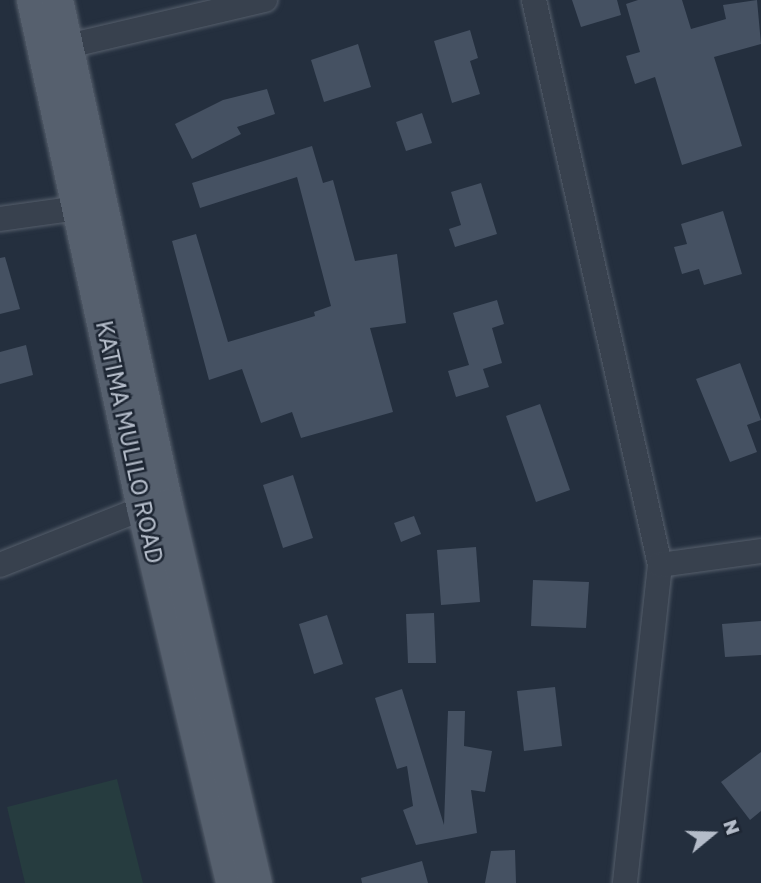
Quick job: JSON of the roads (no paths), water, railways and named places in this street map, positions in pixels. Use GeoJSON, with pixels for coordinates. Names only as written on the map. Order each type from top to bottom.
{"type":"FeatureCollection","features":[{"type":"Feature","properties":{"kind":"main road","name":"KATIMA MULILO ROAD"},"geometry":{"type":"LineString","coordinates":[[33,0],[57,49],[256,883]]}},
{"type":"Feature","properties":{"kind":"main road","name":"KATIMA MULILO ROAD"},"geometry":{"type":"LineString","coordinates":[[57,0],[57,49],[78,208],[143,508],[232,883]]}},
{"type":"Feature","properties":{"kind":"street"},"geometry":{"type":"LineString","coordinates":[[57,49],[265,0]]}},
{"type":"Feature","properties":{"kind":"street"},"geometry":{"type":"LineString","coordinates":[[534,0],[660,565],[625,883]]}},
{"type":"Feature","properties":{"kind":"street"},"geometry":{"type":"LineString","coordinates":[[0,219],[78,208]]}},
{"type":"Feature","properties":{"kind":"street"},"geometry":{"type":"LineString","coordinates":[[0,565],[143,508]]}},
{"type":"Feature","properties":{"kind":"street"},"geometry":{"type":"LineString","coordinates":[[660,565],[761,551]]}}]}
